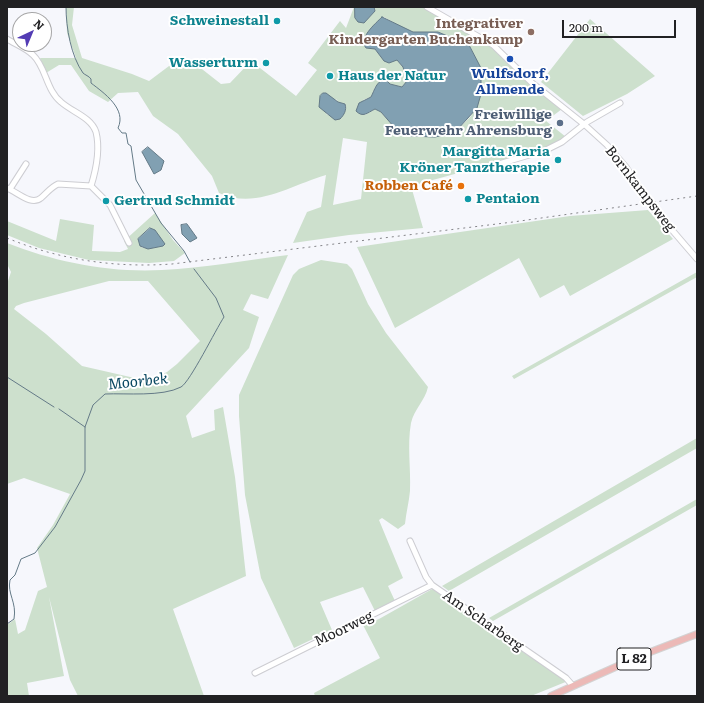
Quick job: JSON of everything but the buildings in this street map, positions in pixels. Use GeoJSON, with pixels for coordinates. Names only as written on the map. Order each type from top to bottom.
{"type":"FeatureCollection","features":[{"type":"Feature","properties":{"kind":"main road","name":"L 82"},"geometry":{"type":"LineString","coordinates":[[551,696],[640,656],[697,634]]}},
{"type":"Feature","properties":{"kind":"street","name":"Bornkampsweg"},"geometry":{"type":"LineString","coordinates":[[427,7],[493,45],[531,82],[607,145],[626,167],[654,209],[697,259]]}},
{"type":"Feature","properties":{"kind":"street"},"geometry":{"type":"LineString","coordinates":[[7,39],[34,55],[54,95],[92,125],[96,132],[97,146],[95,172],[91,186]]}},
{"type":"Feature","properties":{"kind":"street"},"geometry":{"type":"LineString","coordinates":[[499,164],[546,150],[562,142],[584,125],[620,103]]}},
{"type":"Feature","properties":{"kind":"street"},"geometry":{"type":"LineString","coordinates":[[26,164],[9,188],[30,201],[35,201],[58,184],[91,186],[110,205],[129,243]]}},
{"type":"Feature","properties":{"kind":"street","name":"Am Scharberg"},"geometry":{"type":"LineString","coordinates":[[410,541],[426,577],[432,585],[566,678],[573,686]]}},
{"type":"Feature","properties":{"kind":"street","name":"Moorweg"},"geometry":{"type":"LineString","coordinates":[[255,673],[432,585]]}},
{"type":"Feature","properties":{"kind":"green space"},"geometry":{"type":"Polygon","coordinates":[[[66,7],[74,7],[72,25],[82,58],[149,81],[169,66],[193,62],[221,84],[230,83],[251,61],[296,96],[317,70],[308,63],[340,21],[346,28],[354,7],[364,23],[375,11],[374,7],[422,7],[486,42],[524,79],[562,109],[546,121],[566,137],[538,151],[411,186],[423,228],[349,235],[293,243],[307,212],[321,207],[326,175],[287,190],[260,197],[246,199],[233,198],[219,193],[212,176],[178,134],[153,116],[138,92],[118,93],[108,102],[89,91],[71,65],[59,65],[46,73],[40,58],[76,58],[67,33],[66,7]],[[384,17],[372,48],[375,49],[382,58],[397,60],[403,67],[407,81],[402,87],[390,84],[375,87],[371,97],[363,100],[365,115],[375,109],[381,112],[394,127],[409,136],[435,137],[454,133],[471,116],[481,94],[481,68],[469,45],[438,32],[413,32],[402,28],[384,17]],[[336,99],[326,114],[331,116],[344,112],[346,108],[345,104],[338,102],[336,99]],[[343,138],[333,205],[361,199],[367,142],[343,138]]]}},
{"type":"Feature","properties":{"kind":"green space"},"geometry":{"type":"Polygon","coordinates":[[[590,19],[655,76],[627,94],[583,116],[541,82],[590,19]]]}},
{"type":"Feature","properties":{"kind":"green space"},"geometry":{"type":"Polygon","coordinates":[[[648,210],[673,239],[570,296],[564,285],[540,298],[519,258],[395,328],[357,247],[570,216],[648,210]]]}},
{"type":"Feature","properties":{"kind":"green space"},"geometry":{"type":"Polygon","coordinates":[[[155,213],[173,240],[185,253],[174,261],[149,263],[89,260],[39,248],[7,235],[7,221],[56,241],[60,219],[94,225],[92,251],[120,252],[128,249],[124,241],[155,213]],[[149,228],[138,239],[140,246],[143,248],[159,247],[155,230],[149,228]]]}},
{"type":"Feature","properties":{"kind":"green space"},"geometry":{"type":"Polygon","coordinates":[[[7,243],[63,261],[123,270],[178,269],[288,255],[268,299],[251,294],[243,310],[259,317],[249,348],[186,416],[192,438],[215,430],[214,410],[223,407],[235,477],[246,576],[173,609],[204,696],[78,696],[70,680],[49,597],[64,676],[27,683],[29,696],[7,696],[7,625],[15,619],[18,634],[25,630],[38,591],[47,587],[37,548],[53,525],[70,494],[24,478],[7,484],[7,284],[11,272],[7,264],[7,243]],[[109,281],[24,303],[16,306],[14,309],[46,334],[82,366],[139,379],[154,378],[167,372],[177,364],[200,341],[148,281],[109,281]]]}},
{"type":"Feature","properties":{"kind":"green space"},"geometry":{"type":"Polygon","coordinates":[[[321,260],[347,264],[352,269],[368,304],[386,333],[428,387],[427,392],[414,413],[411,423],[409,440],[410,491],[405,524],[398,529],[382,518],[379,520],[403,578],[388,586],[395,601],[375,611],[363,587],[320,602],[332,630],[294,648],[261,578],[245,495],[239,416],[239,395],[293,275],[299,269],[321,260]]]}},
{"type":"Feature","properties":{"kind":"green space"},"geometry":{"type":"Polygon","coordinates":[[[697,272],[697,277],[514,379],[512,376],[697,272]]]}},
{"type":"Feature","properties":{"kind":"green space"},"geometry":{"type":"Polygon","coordinates":[[[697,438],[697,448],[449,591],[442,586],[697,438]]]}},
{"type":"Feature","properties":{"kind":"green space"},"geometry":{"type":"Polygon","coordinates":[[[697,499],[697,505],[493,621],[489,618],[697,499]]]}},
{"type":"Feature","properties":{"kind":"green space"},"geometry":{"type":"Polygon","coordinates":[[[434,588],[506,641],[568,681],[531,696],[315,696],[314,693],[380,658],[363,625],[379,619],[434,588]]]}},
{"type":"Feature","properties":{"kind":"water"},"geometry":{"type":"Polygon","coordinates":[[[355,7],[374,7],[375,11],[364,23],[358,22],[355,18],[355,7]]]}},
{"type":"Feature","properties":{"kind":"water"},"geometry":{"type":"Polygon","coordinates":[[[382,17],[413,32],[438,32],[469,45],[481,68],[481,94],[477,108],[454,133],[435,137],[409,136],[394,127],[381,112],[375,109],[363,114],[356,111],[359,103],[371,97],[376,86],[382,80],[385,79],[390,84],[402,87],[407,81],[403,67],[397,60],[389,63],[384,61],[375,49],[366,48],[364,44],[368,31],[382,17]]]}},
{"type":"Feature","properties":{"kind":"water"},"geometry":{"type":"Polygon","coordinates":[[[323,93],[326,93],[338,102],[345,104],[345,112],[340,119],[335,120],[319,107],[320,96],[323,93]]]}},
{"type":"Feature","properties":{"kind":"water"},"geometry":{"type":"Polygon","coordinates":[[[148,147],[164,161],[161,170],[154,174],[142,152],[148,147]]]}},
{"type":"Feature","properties":{"kind":"water"},"geometry":{"type":"Polygon","coordinates":[[[187,224],[197,238],[190,242],[182,234],[181,225],[187,224]]]}},
{"type":"Feature","properties":{"kind":"water"},"geometry":{"type":"Polygon","coordinates":[[[150,228],[155,230],[165,244],[163,246],[148,249],[140,246],[138,239],[150,228]]]}},
{"type":"Feature","properties":{"kind":"waterway","name":"Moorbek"},"geometry":{"type":"LineString","coordinates":[[66,7],[70,42],[75,58],[83,73],[91,79],[91,83],[108,97],[117,108],[120,121],[118,128],[122,133],[126,133],[128,144],[131,146],[136,180],[161,223],[184,251],[190,262]]}},
{"type":"Feature","properties":{"kind":"waterway","name":"Moorbek"},"geometry":{"type":"LineString","coordinates":[[7,624],[14,619],[15,613],[9,585],[10,580],[15,575],[21,559],[35,553],[55,527],[85,471],[85,427],[93,405],[105,394],[144,394],[164,392],[181,387],[190,376],[224,317],[216,298],[194,269]]}},
{"type":"Feature","properties":{"kind":"waterway"},"geometry":{"type":"LineString","coordinates":[[7,377],[54,407]]}},
{"type":"Feature","properties":{"kind":"waterway"},"geometry":{"type":"LineString","coordinates":[[59,409],[85,427]]}},
{"type":"Feature","properties":{"kind":"railway"},"geometry":{"type":"LineString","coordinates":[[7,238],[47,252],[88,261],[130,265],[172,264],[513,222],[697,196]]}},
{"type":"Feature","properties":{"kind":"place","name":"Schweinestall"},"geometry":{"type":"Point","coordinates":[277,21]}},
{"type":"Feature","properties":{"kind":"place","name":"Integrativer Kindergarten Buchenkamp"},"geometry":{"type":"Point","coordinates":[531,32]}},
{"type":"Feature","properties":{"kind":"place","name":"Wulfsdorf, Allmende"},"geometry":{"type":"Point","coordinates":[510,59]}},
{"type":"Feature","properties":{"kind":"place","name":"Wasserturm"},"geometry":{"type":"Point","coordinates":[266,63]}},
{"type":"Feature","properties":{"kind":"place","name":"Haus der Natur"},"geometry":{"type":"Point","coordinates":[330,76]}},
{"type":"Feature","properties":{"kind":"place","name":"Freiwillige Feuerwehr Ahrensburg"},"geometry":{"type":"Point","coordinates":[560,123]}},
{"type":"Feature","properties":{"kind":"place","name":"Margitta Maria Kröner Tanztherapie"},"geometry":{"type":"Point","coordinates":[558,160]}},
{"type":"Feature","properties":{"kind":"place","name":"Robben Café"},"geometry":{"type":"Point","coordinates":[461,186]}},
{"type":"Feature","properties":{"kind":"place","name":"Pentaion"},"geometry":{"type":"Point","coordinates":[468,199]}},
{"type":"Feature","properties":{"kind":"place","name":"Gertrud Schmidt"},"geometry":{"type":"Point","coordinates":[106,201]}}]}
